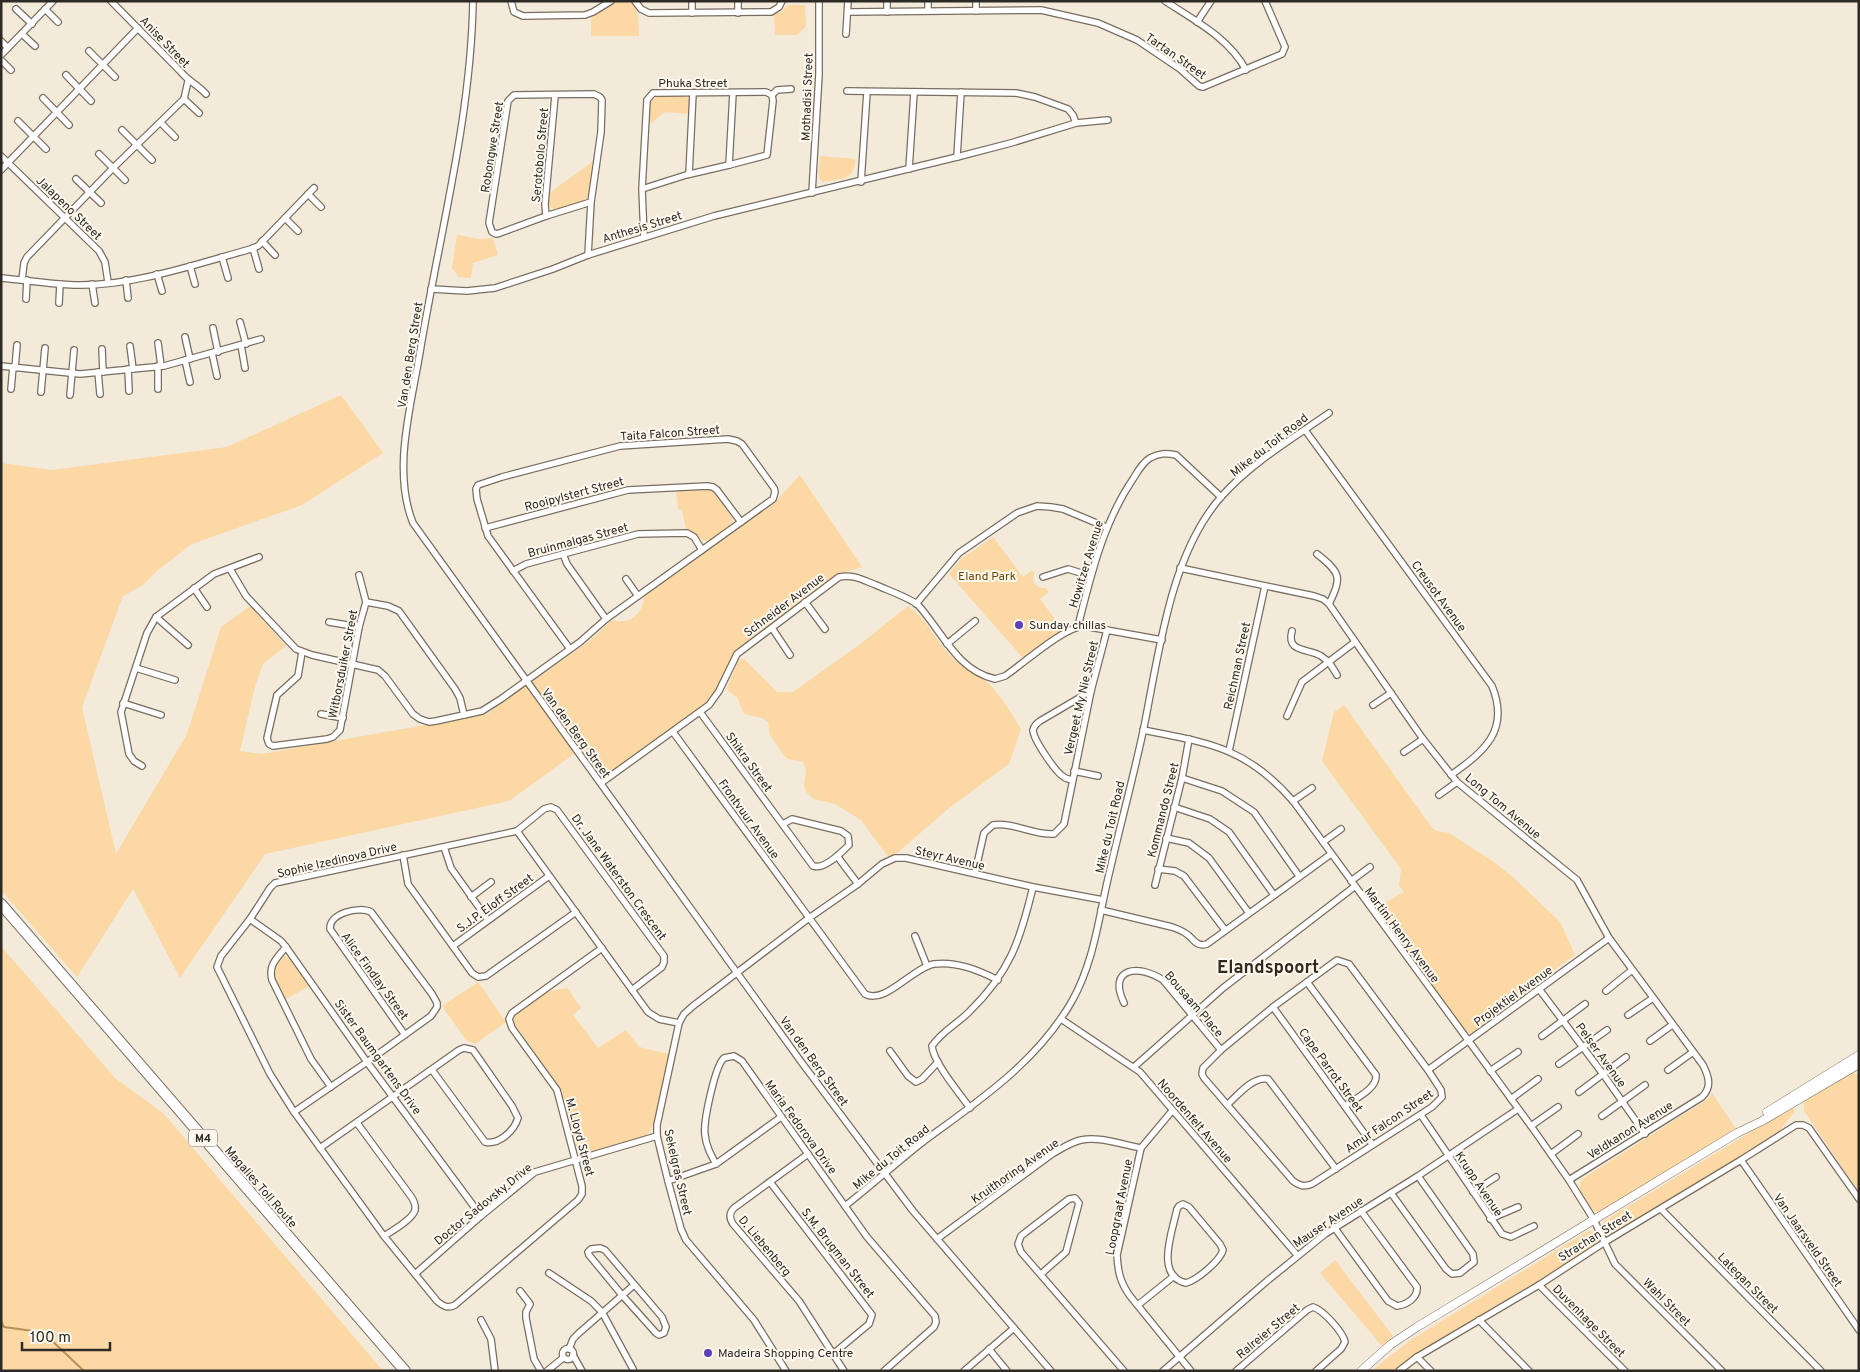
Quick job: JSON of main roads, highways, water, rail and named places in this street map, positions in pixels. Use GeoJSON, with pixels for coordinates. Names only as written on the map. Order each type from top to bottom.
{"type":"FeatureCollection","features":[{"type":"Feature","properties":{"kind":"highway","name":"Magalies Toll Route"},"geometry":{"type":"LineString","coordinates":[[1,904],[405,1371]]}},
{"type":"Feature","properties":{"kind":"highway","name":"Magalies Toll Route"},"geometry":{"type":"LineString","coordinates":[[1,914],[396,1371]]}},
{"type":"Feature","properties":{"kind":"waterway"},"geometry":{"type":"LineString","coordinates":[[1,1321],[4,1327],[33,1331],[48,1337],[84,1371]]}},
{"type":"Feature","properties":{"kind":"place","name":"Sunday chillas"},"geometry":{"type":"Point","coordinates":[1019,625]}},
{"type":"Feature","properties":{"kind":"place","name":"Madeira Shopping Centre"},"geometry":{"type":"Point","coordinates":[708,1353]}},
{"type":"Feature","properties":{"kind":"district","name":"Elandspoort"},"geometry":{"type":"Point","coordinates":[1268,967]}},
{"type":"Feature","properties":{"kind":"park label","name":"Eland Park"},"geometry":{"type":"Point","coordinates":[987,576]}}]}
